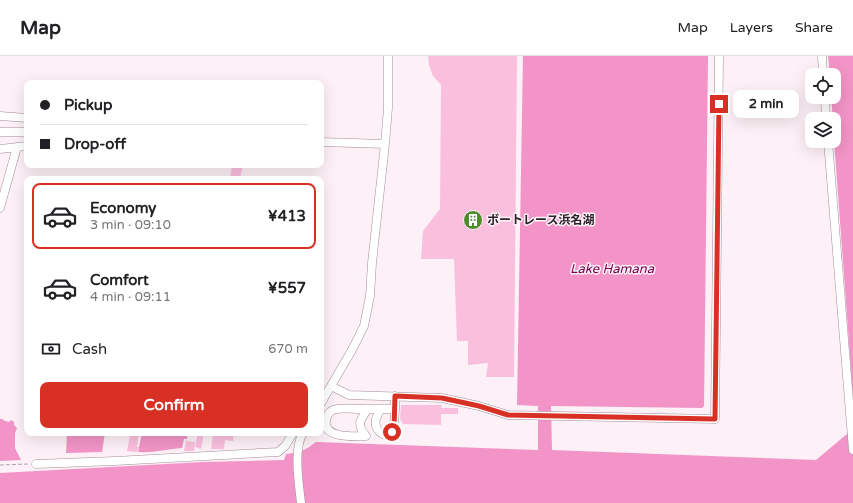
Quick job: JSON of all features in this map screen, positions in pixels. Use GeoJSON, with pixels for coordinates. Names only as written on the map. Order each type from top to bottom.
{"type":"FeatureCollection","features":[{"type":"Feature","properties":{"kind":"street"},"geometry":{"type":"LineString","coordinates":[[324,399],[364,326],[370,296],[372,263],[386,144],[388,56]]}},
{"type":"Feature","properties":{"kind":"street"},"geometry":{"type":"LineString","coordinates":[[331,386],[349,395],[442,398],[479,406],[508,415],[715,419],[720,56]]}},
{"type":"Feature","properties":{"kind":"street"},"geometry":{"type":"LineString","coordinates":[[822,56],[823,68]]}},
{"type":"Feature","properties":{"kind":"street"},"geometry":{"type":"LineString","coordinates":[[0,116],[24,118]]}},
{"type":"Feature","properties":{"kind":"street"},"geometry":{"type":"LineString","coordinates":[[0,132],[24,132]]}},
{"type":"Feature","properties":{"kind":"street"},"geometry":{"type":"LineString","coordinates":[[324,142],[386,144]]}},
{"type":"Feature","properties":{"kind":"street"},"geometry":{"type":"LineString","coordinates":[[0,149],[24,146]]}},
{"type":"Feature","properties":{"kind":"street"},"geometry":{"type":"LineString","coordinates":[[0,208],[17,147]]}},
{"type":"Feature","properties":{"kind":"street"},"geometry":{"type":"LineString","coordinates":[[829,148],[853,450]]}},
{"type":"Feature","properties":{"kind":"street"},"geometry":{"type":"LineString","coordinates":[[395,396],[395,409],[394,428],[388,435],[341,435],[336,434],[326,426],[328,414],[334,409],[395,409]]}},
{"type":"Feature","properties":{"kind":"street"},"geometry":{"type":"LineString","coordinates":[[366,436],[362,432],[360,421],[368,409]]}},
{"type":"Feature","properties":{"kind":"street"},"geometry":{"type":"LineString","coordinates":[[381,409],[376,420],[376,426],[377,430],[384,435]]}},
{"type":"Feature","properties":{"kind":"street"},"geometry":{"type":"LineString","coordinates":[[36,464],[278,452],[285,446],[291,436]]}},
{"type":"Feature","properties":{"kind":"street"},"geometry":{"type":"LineString","coordinates":[[300,503],[298,455],[299,443],[302,436]]}},
{"type":"Feature","properties":{"kind":"path"},"geometry":{"type":"LineString","coordinates":[[0,465],[36,464]]}},
{"type":"Feature","properties":{"kind":"water","name":"Lake Hamana"},"geometry":{"type":"Polygon","coordinates":[[[523,56],[708,56],[704,406],[702,408],[551,406],[552,450],[816,460],[853,429],[853,503],[0,503],[0,473],[203,462],[284,460],[286,454],[302,451],[316,442],[538,450],[538,406],[517,405],[523,56]]]}},
{"type":"Feature","properties":{"kind":"water"},"geometry":{"type":"Polygon","coordinates":[[[828,56],[853,56],[853,397],[835,148],[841,148],[841,112],[832,112],[832,104],[841,104],[841,68],[829,68],[828,56]]]}},
{"type":"Feature","properties":{"kind":"water"},"geometry":{"type":"Polygon","coordinates":[[[0,419],[9,422],[11,420],[14,422],[14,425],[17,428],[15,433],[15,448],[21,460],[0,461],[0,419]]]}},
{"type":"Feature","properties":{"kind":"water"},"geometry":{"type":"Polygon","coordinates":[[[67,436],[105,436],[102,452],[66,453],[67,436]]]}},
{"type":"Feature","properties":{"kind":"water"},"geometry":{"type":"Polygon","coordinates":[[[141,436],[188,436],[187,439],[184,439],[182,448],[138,452],[141,436]]]}},
{"type":"Feature","properties":{"kind":"building","name":"ボートレース浜名湖"},"geometry":{"type":"Polygon","coordinates":[[[428,56],[517,56],[514,377],[486,377],[488,363],[468,365],[468,341],[457,341],[454,259],[421,259],[423,231],[440,209],[441,85],[433,76],[429,65],[428,56]]]}},
{"type":"Feature","properties":{"kind":"building"},"geometry":{"type":"Polygon","coordinates":[[[232,168],[242,168],[241,176],[230,176],[232,168]]]}},
{"type":"Feature","properties":{"kind":"building"},"geometry":{"type":"Polygon","coordinates":[[[401,405],[442,405],[441,408],[458,408],[458,414],[441,414],[441,425],[403,424],[400,419],[401,405]]]}},
{"type":"Feature","properties":{"kind":"building"},"geometry":{"type":"Polygon","coordinates":[[[130,436],[139,436],[137,447],[139,447],[137,452],[127,451],[130,436]]]}},
{"type":"Feature","properties":{"kind":"building"},"geometry":{"type":"Polygon","coordinates":[[[197,436],[203,436],[201,449],[195,447],[197,436]]]}},
{"type":"Feature","properties":{"kind":"building"},"geometry":{"type":"Polygon","coordinates":[[[213,436],[234,436],[233,441],[225,440],[224,449],[211,449],[213,436]]]}},
{"type":"Feature","properties":{"kind":"building"},"geometry":{"type":"Polygon","coordinates":[[[186,441],[195,442],[194,451],[184,451],[186,441]]]}},
{"type":"Feature","properties":{"kind":"place","name":"ボートレース浜名湖"},"geometry":{"type":"Point","coordinates":[473,220]}},
{"type":"Feature","properties":{"kind":"route"},"geometry":{"type":"LineString","coordinates":[[392,432],[394,428],[395,396],[442,398],[479,406],[508,415],[715,419],[719,104]]}}]}
